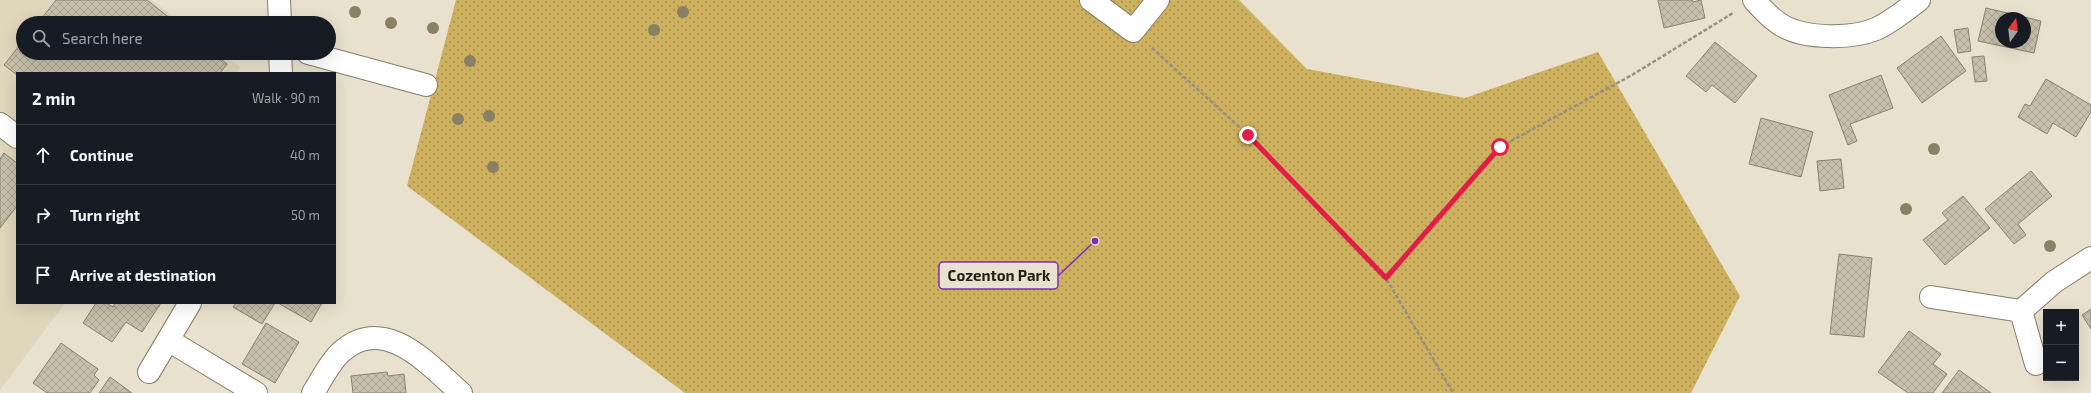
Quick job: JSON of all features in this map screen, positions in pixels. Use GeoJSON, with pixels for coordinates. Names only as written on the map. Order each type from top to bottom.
{"type":"FeatureCollection","features":[{"type":"Feature","properties":{"kind":"street"},"geometry":{"type":"LineString","coordinates":[[279,0],[280,16]]}},
{"type":"Feature","properties":{"kind":"street"},"geometry":{"type":"LineString","coordinates":[[1091,0],[1133,31],[1158,0]]}},
{"type":"Feature","properties":{"kind":"street"},"geometry":{"type":"LineString","coordinates":[[1754,0],[1783,26],[1803,33],[1852,35],[1875,29],[1902,13],[1919,0]]}},
{"type":"Feature","properties":{"kind":"street"},"geometry":{"type":"LineString","coordinates":[[280,60],[281,72]]}},
{"type":"Feature","properties":{"kind":"street"},"geometry":{"type":"LineString","coordinates":[[334,60],[426,85]]}},
{"type":"Feature","properties":{"kind":"street"},"geometry":{"type":"LineString","coordinates":[[0,124],[16,136]]}},
{"type":"Feature","properties":{"kind":"street"},"geometry":{"type":"LineString","coordinates":[[1931,297],[2020,310],[2054,282],[2091,258]]}},
{"type":"Feature","properties":{"kind":"street"},"geometry":{"type":"LineString","coordinates":[[149,372],[189,304]]}},
{"type":"Feature","properties":{"kind":"street"},"geometry":{"type":"LineString","coordinates":[[2020,310],[2036,364]]}},
{"type":"Feature","properties":{"kind":"street"},"geometry":{"type":"LineString","coordinates":[[313,393],[340,353],[354,342],[368,338],[388,340],[403,344],[461,393]]}},
{"type":"Feature","properties":{"kind":"street"},"geometry":{"type":"LineString","coordinates":[[168,340],[256,393]]}},
{"type":"Feature","properties":{"kind":"path"},"geometry":{"type":"LineString","coordinates":[[1386,278],[1500,147],[1632,75],[1754,0]]}},
{"type":"Feature","properties":{"kind":"path"},"geometry":{"type":"LineString","coordinates":[[1133,31],[1248,135],[1386,278],[1453,393]]}},
{"type":"Feature","properties":{"kind":"shaded area"},"geometry":{"type":"Polygon","coordinates":[[[0,0],[151,0],[173,16],[16,16],[16,60],[231,60],[240,67],[237,72],[16,72],[16,304],[64,304],[0,390],[0,0]]]}},
{"type":"Feature","properties":{"kind":"shaded area"},"geometry":{"type":"Polygon","coordinates":[[[456,0],[1239,0],[1307,69],[1465,98],[1598,52],[1740,296],[1691,393],[685,393],[407,186],[456,0]]]}},
{"type":"Feature","properties":{"kind":"building"},"geometry":{"type":"Polygon","coordinates":[[[56,0],[147,0],[167,16],[43,16],[56,0]]]}},
{"type":"Feature","properties":{"kind":"building"},"geometry":{"type":"Polygon","coordinates":[[[1658,0],[1692,0],[1693,2],[1701,0],[1705,18],[1664,28],[1658,0]]]}},
{"type":"Feature","properties":{"kind":"building"},"geometry":{"type":"Polygon","coordinates":[[[1986,8],[2003,12],[1995,12],[1995,45],[1978,41],[1986,8]]]}},
{"type":"Feature","properties":{"kind":"building"},"geometry":{"type":"Polygon","coordinates":[[[2031,19],[2041,21],[2034,53],[2011,48],[2031,48],[2031,19]]]}},
{"type":"Feature","properties":{"kind":"building"},"geometry":{"type":"Polygon","coordinates":[[[1968,28],[1971,51],[1958,53],[1954,30],[1968,28]]]}},
{"type":"Feature","properties":{"kind":"building"},"geometry":{"type":"Polygon","coordinates":[[[1941,36],[1966,71],[1922,103],[1897,68],[1941,36]]]}},
{"type":"Feature","properties":{"kind":"building"},"geometry":{"type":"Polygon","coordinates":[[[1715,42],[1757,76],[1735,103],[1712,85],[1706,92],[1686,76],[1715,42]]]}},
{"type":"Feature","properties":{"kind":"building"},"geometry":{"type":"Polygon","coordinates":[[[16,50],[16,60],[222,60],[227,64],[221,72],[16,72],[16,74],[4,65],[16,50]]]}},
{"type":"Feature","properties":{"kind":"building"},"geometry":{"type":"Polygon","coordinates":[[[1984,56],[1987,81],[1975,82],[1972,57],[1984,56]]]}},
{"type":"Feature","properties":{"kind":"building"},"geometry":{"type":"Polygon","coordinates":[[[1881,75],[1893,108],[1850,124],[1857,141],[1848,145],[1829,95],[1881,75]]]}},
{"type":"Feature","properties":{"kind":"building"},"geometry":{"type":"Polygon","coordinates":[[[2046,79],[2091,105],[2091,112],[2076,137],[2053,123],[2047,134],[2018,117],[2025,104],[2030,106],[2046,79]]]}},
{"type":"Feature","properties":{"kind":"building"},"geometry":{"type":"Polygon","coordinates":[[[1761,118],[1813,132],[1801,177],[1749,164],[1761,118]]]}},
{"type":"Feature","properties":{"kind":"building"},"geometry":{"type":"Polygon","coordinates":[[[4,153],[16,162],[16,207],[0,228],[0,159],[4,153]]]}},
{"type":"Feature","properties":{"kind":"building"},"geometry":{"type":"Polygon","coordinates":[[[1841,159],[1844,188],[1820,191],[1817,161],[1841,159]]]}},
{"type":"Feature","properties":{"kind":"building"},"geometry":{"type":"Polygon","coordinates":[[[2031,171],[2052,196],[2018,224],[2026,235],[2014,244],[1985,209],[2031,171]]]}},
{"type":"Feature","properties":{"kind":"building"},"geometry":{"type":"Polygon","coordinates":[[[1963,196],[1990,228],[1945,265],[1923,240],[1948,220],[1942,213],[1963,196]]]}},
{"type":"Feature","properties":{"kind":"building"},"geometry":{"type":"Polygon","coordinates":[[[1839,254],[1872,258],[1864,337],[1830,334],[1839,254]]]}},
{"type":"Feature","properties":{"kind":"building"},"geometry":{"type":"Polygon","coordinates":[[[95,304],[108,304],[113,307],[114,304],[160,304],[142,332],[126,322],[112,342],[83,323],[95,304]]]}},
{"type":"Feature","properties":{"kind":"building"},"geometry":{"type":"Polygon","coordinates":[[[235,304],[274,304],[262,324],[233,307],[235,304]]]}},
{"type":"Feature","properties":{"kind":"building"},"geometry":{"type":"Polygon","coordinates":[[[280,304],[321,304],[311,322],[280,304]]]}},
{"type":"Feature","properties":{"kind":"building"},"geometry":{"type":"Polygon","coordinates":[[[2091,309],[2091,329],[2082,315],[2091,309]]]}},
{"type":"Feature","properties":{"kind":"building"},"geometry":{"type":"Polygon","coordinates":[[[266,323],[299,342],[275,383],[242,364],[266,323]]]}},
{"type":"Feature","properties":{"kind":"building"},"geometry":{"type":"Polygon","coordinates":[[[1909,331],[1941,354],[1933,364],[1947,374],[1933,393],[1908,393],[1878,372],[1909,331]]]}},
{"type":"Feature","properties":{"kind":"building"},"geometry":{"type":"Polygon","coordinates":[[[61,343],[98,369],[94,375],[99,380],[90,393],[47,393],[33,383],[61,343]]]}},
{"type":"Feature","properties":{"kind":"building"},"geometry":{"type":"Polygon","coordinates":[[[1959,370],[1991,393],[1942,393],[1959,370]]]}},
{"type":"Feature","properties":{"kind":"building"},"geometry":{"type":"Polygon","coordinates":[[[387,372],[388,376],[404,374],[406,393],[353,393],[351,376],[387,372]]]}},
{"type":"Feature","properties":{"kind":"building"},"geometry":{"type":"Polygon","coordinates":[[[110,377],[132,393],[99,393],[110,377]]]}},
{"type":"Feature","properties":{"kind":"place","name":"Cozenton Park"},"geometry":{"type":"Point","coordinates":[1095,241]}},
{"type":"Feature","properties":{"kind":"route"},"geometry":{"type":"LineString","coordinates":[[1248,135],[1386,278],[1500,147]]}}]}
